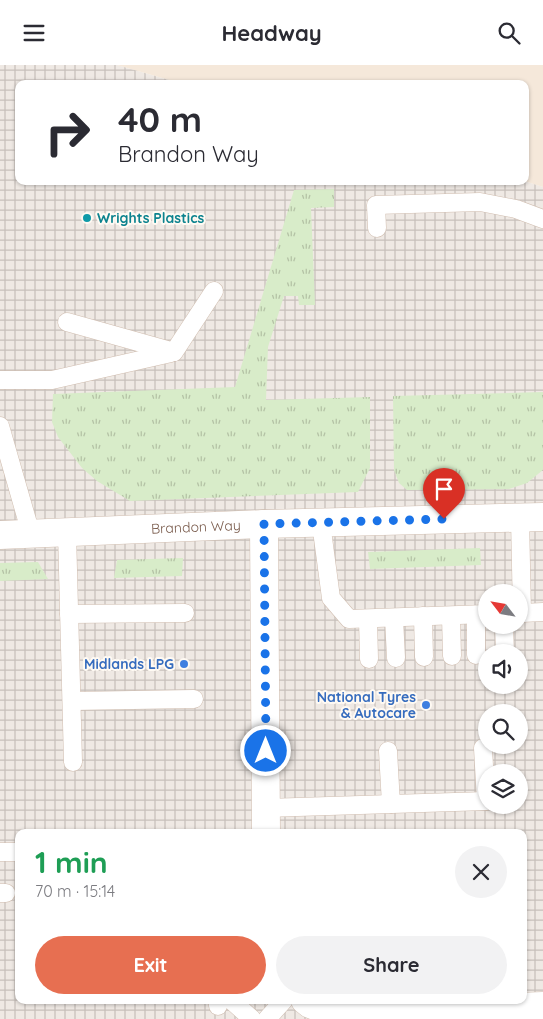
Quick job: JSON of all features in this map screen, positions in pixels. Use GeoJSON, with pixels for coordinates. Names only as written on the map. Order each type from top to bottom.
{"type":"FeatureCollection","features":[{"type":"Feature","properties":{"kind":"street","name":"Brandon Way"},"geometry":{"type":"LineString","coordinates":[[0,535],[264,524],[532,518]]}},
{"type":"Feature","properties":{"kind":"street"},"geometry":{"type":"LineString","coordinates":[[264,524],[266,821]]}},
{"type":"Feature","properties":{"kind":"street"},"geometry":{"type":"LineString","coordinates":[[310,1004],[336,1014],[543,1007]]}},
{"type":"Feature","properties":{"kind":"lane"},"geometry":{"type":"LineString","coordinates":[[377,228],[376,205],[480,203],[516,209],[543,219]]}},
{"type":"Feature","properties":{"kind":"lane"},"geometry":{"type":"LineString","coordinates":[[0,380],[52,380],[174,352],[214,291]]}},
{"type":"Feature","properties":{"kind":"lane"},"geometry":{"type":"LineString","coordinates":[[67,322],[174,352]]}},
{"type":"Feature","properties":{"kind":"lane"},"geometry":{"type":"LineString","coordinates":[[0,426],[31,533]]}},
{"type":"Feature","properties":{"kind":"lane"},"geometry":{"type":"LineString","coordinates":[[524,584],[532,518]]}},
{"type":"Feature","properties":{"kind":"lane"},"geometry":{"type":"LineString","coordinates":[[321,523],[331,598],[349,619],[478,615]]}},
{"type":"Feature","properties":{"kind":"lane"},"geometry":{"type":"LineString","coordinates":[[67,532],[73,762]]}},
{"type":"Feature","properties":{"kind":"lane"},"geometry":{"type":"LineString","coordinates":[[528,613],[543,612]]}},
{"type":"Feature","properties":{"kind":"lane"},"geometry":{"type":"LineString","coordinates":[[69,614],[185,613]]}},
{"type":"Feature","properties":{"kind":"lane"},"geometry":{"type":"LineString","coordinates":[[451,615],[452,656]]}},
{"type":"Feature","properties":{"kind":"lane"},"geometry":{"type":"LineString","coordinates":[[423,617],[424,657]]}},
{"type":"Feature","properties":{"kind":"lane"},"geometry":{"type":"LineString","coordinates":[[394,618],[396,658]]}},
{"type":"Feature","properties":{"kind":"lane"},"geometry":{"type":"LineString","coordinates":[[368,619],[369,659]]}},
{"type":"Feature","properties":{"kind":"lane"},"geometry":{"type":"LineString","coordinates":[[476,655],[479,634]]}},
{"type":"Feature","properties":{"kind":"lane"},"geometry":{"type":"LineString","coordinates":[[72,701],[194,699]]}},
{"type":"Feature","properties":{"kind":"lane"},"geometry":{"type":"LineString","coordinates":[[388,751],[391,804]]}},
{"type":"Feature","properties":{"kind":"lane"},"geometry":{"type":"LineString","coordinates":[[266,821],[391,804],[478,801]]}},
{"type":"Feature","properties":{"kind":"lane"},"geometry":{"type":"LineString","coordinates":[[0,852],[15,852]]}},
{"type":"Feature","properties":{"kind":"lane"},"geometry":{"type":"LineString","coordinates":[[226,1004],[252,1019]]}},
{"type":"Feature","properties":{"kind":"lane"},"geometry":{"type":"LineString","coordinates":[[267,1019],[280,1004]]}},
{"type":"Feature","properties":{"kind":"shaded area"},"geometry":{"type":"Polygon","coordinates":[[[0,65],[117,65],[169,80],[15,80],[15,185],[529,185],[529,183],[543,187],[543,1019],[0,1019],[0,65]]]}},
{"type":"Feature","properties":{"kind":"shaded area"},"geometry":{"type":"Polygon","coordinates":[[[117,65],[543,65],[543,187],[529,183],[529,80],[169,80],[117,65]]]}},
{"type":"Feature","properties":{"kind":"green space"},"geometry":{"type":"Polygon","coordinates":[[[334,189],[334,207],[311,208],[315,305],[299,305],[298,296],[284,296],[268,347],[266,400],[370,397],[370,468],[358,492],[130,501],[97,481],[82,468],[58,437],[52,422],[53,394],[235,387],[294,190],[334,189]]]}},
{"type":"Feature","properties":{"kind":"green space"},"geometry":{"type":"Polygon","coordinates":[[[543,392],[543,470],[527,483],[509,489],[407,490],[399,483],[394,470],[393,396],[543,392]]]}},
{"type":"Feature","properties":{"kind":"green space"},"geometry":{"type":"Polygon","coordinates":[[[480,548],[481,565],[370,569],[368,552],[480,548]]]}},
{"type":"Feature","properties":{"kind":"green space"},"geometry":{"type":"Polygon","coordinates":[[[183,558],[182,576],[114,578],[117,560],[183,558]]]}},
{"type":"Feature","properties":{"kind":"green space"},"geometry":{"type":"Polygon","coordinates":[[[38,562],[48,579],[0,581],[0,563],[38,562]]]}},
{"type":"Feature","properties":{"kind":"place","name":"Wrights Plastics"},"geometry":{"type":"Point","coordinates":[87,218]}},
{"type":"Feature","properties":{"kind":"place","name":"Midlands LPG"},"geometry":{"type":"Point","coordinates":[184,664]}},
{"type":"Feature","properties":{"kind":"place","name":"National Tyres & Autocare"},"geometry":{"type":"Point","coordinates":[426,705]}},
{"type":"Feature","properties":{"kind":"route"},"geometry":{"type":"LineString","coordinates":[[266,751],[264,524],[444,519]]}}]}
